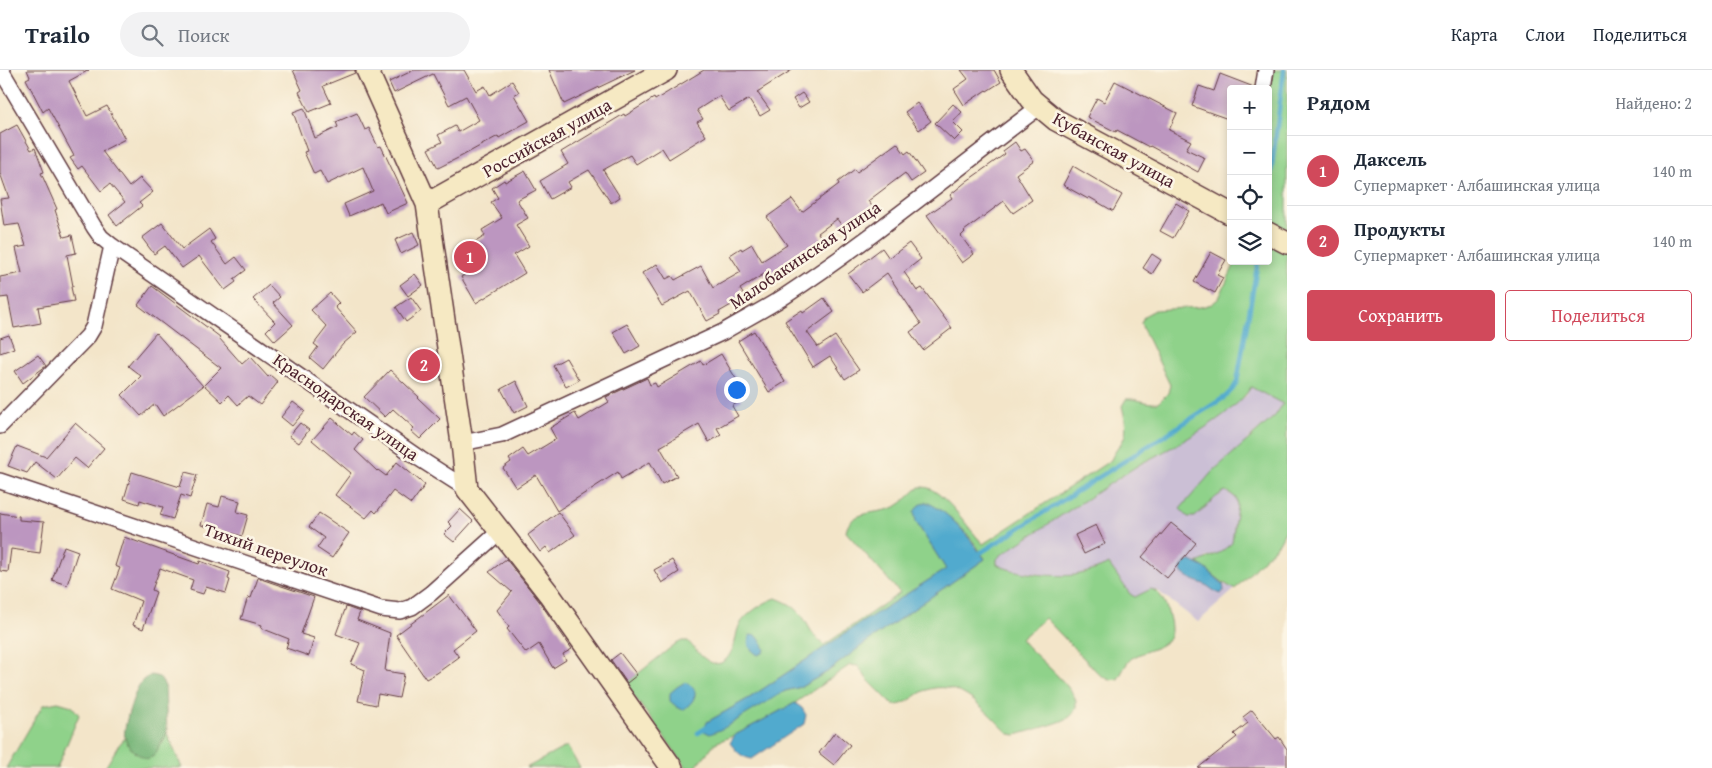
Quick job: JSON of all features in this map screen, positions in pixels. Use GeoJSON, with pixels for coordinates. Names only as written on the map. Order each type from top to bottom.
{"type":"FeatureCollection","features":[{"type":"Feature","properties":{"kind":"street","name":"Краснодарская улица"},"geometry":{"type":"LineString","coordinates":[[1,70],[101,237],[420,459],[467,489],[549,594],[672,768]]}},
{"type":"Feature","properties":{"kind":"street"},"geometry":{"type":"LineString","coordinates":[[367,70],[427,204],[467,489]]}},
{"type":"Feature","properties":{"kind":"street","name":"Российская улица"},"geometry":{"type":"LineString","coordinates":[[427,204],[666,70]]}},
{"type":"Feature","properties":{"kind":"street","name":"Кубанская улица"},"geometry":{"type":"LineString","coordinates":[[1011,70],[1032,100],[1056,120],[1227,212]]}},
{"type":"Feature","properties":{"kind":"street"},"geometry":{"type":"LineString","coordinates":[[1264,85],[1266,70]]}},
{"type":"Feature","properties":{"kind":"street","name":"Малобакинская улица"},"geometry":{"type":"LineString","coordinates":[[462,444],[502,435],[723,332],[754,314],[784,296],[858,244],[1039,107]]}},
{"type":"Feature","properties":{"kind":"street"},"geometry":{"type":"LineString","coordinates":[[1272,235],[1287,243]]}},
{"type":"Feature","properties":{"kind":"street"},"geometry":{"type":"LineString","coordinates":[[0,426],[91,331],[94,326],[112,246]]}},
{"type":"Feature","properties":{"kind":"street","name":"Тихий переулок"},"geometry":{"type":"LineString","coordinates":[[0,481],[391,611],[400,611],[412,607],[431,593],[499,532]]}},
{"type":"Feature","properties":{"kind":"shaded area"},"geometry":{"type":"Polygon","coordinates":[[[1251,386],[1283,404],[1275,416],[1247,440],[1195,517],[1225,491],[1236,498],[1237,506],[1232,543],[1221,552],[1205,558],[1223,584],[1235,589],[1198,622],[1158,591],[1151,589],[1135,597],[1130,594],[1109,564],[1075,575],[1059,576],[1013,571],[997,564],[997,559],[1001,555],[1140,464],[1162,453],[1246,396],[1251,386]]]}},
{"type":"Feature","properties":{"kind":"green space"},"geometry":{"type":"Polygon","coordinates":[[[1271,70],[1287,70],[1287,231],[1272,225],[1272,85],[1269,85],[1271,70]]]}},
{"type":"Feature","properties":{"kind":"green space"},"geometry":{"type":"Polygon","coordinates":[[[1272,242],[1287,249],[1287,528],[1279,543],[1235,589],[1225,584],[1197,563],[1221,552],[1232,543],[1237,506],[1236,498],[1225,491],[1195,517],[1188,517],[1180,509],[1212,472],[1275,416],[1283,404],[1251,387],[1243,398],[1217,420],[1140,464],[997,559],[997,564],[1013,570],[1057,576],[1092,571],[1109,564],[1130,594],[1135,597],[1151,589],[1159,594],[1164,602],[1170,622],[1171,631],[1169,638],[1165,643],[1131,659],[1118,679],[1109,680],[1100,675],[1045,618],[1021,639],[1061,679],[1074,696],[1076,707],[1068,718],[1016,735],[1009,734],[982,707],[960,692],[949,688],[924,691],[906,702],[893,705],[867,679],[858,666],[850,665],[795,703],[735,735],[715,743],[695,768],[687,768],[625,684],[674,645],[682,641],[688,641],[710,662],[716,664],[722,662],[728,657],[733,648],[738,628],[746,617],[766,602],[776,598],[790,604],[797,610],[815,637],[824,645],[900,593],[846,532],[849,525],[859,516],[895,507],[919,487],[931,489],[946,500],[983,544],[1111,460],[1126,432],[1122,406],[1126,399],[1158,403],[1168,393],[1170,385],[1141,323],[1144,316],[1155,310],[1201,307],[1212,304],[1219,298],[1234,265],[1272,265],[1272,242]],[[926,502],[916,522],[946,569],[853,628],[751,697],[707,722],[785,691],[801,687],[827,672],[985,559],[974,542],[944,512],[926,502]]]}},
{"type":"Feature","properties":{"kind":"green space"},"geometry":{"type":"Polygon","coordinates":[[[151,675],[159,677],[165,686],[167,733],[154,756],[147,759],[137,753],[126,742],[125,727],[138,686],[151,675]]]}},
{"type":"Feature","properties":{"kind":"green space"},"geometry":{"type":"Polygon","coordinates":[[[58,702],[72,706],[79,715],[57,768],[6,768],[43,705],[58,702]]]}},
{"type":"Feature","properties":{"kind":"green space"},"geometry":{"type":"Polygon","coordinates":[[[167,733],[182,768],[105,768],[125,738],[135,753],[162,744],[167,733]]]}},
{"type":"Feature","properties":{"kind":"green space"},"geometry":{"type":"Polygon","coordinates":[[[567,746],[580,768],[526,768],[567,746]]]}},
{"type":"Feature","properties":{"kind":"water"},"geometry":{"type":"Polygon","coordinates":[[[926,502],[952,519],[985,559],[827,672],[801,687],[785,691],[724,728],[710,734],[704,731],[707,722],[751,697],[853,628],[946,569],[916,522],[914,512],[919,505],[926,502]]]}},
{"type":"Feature","properties":{"kind":"water"},"geometry":{"type":"Polygon","coordinates":[[[1191,561],[1205,568],[1223,584],[1224,590],[1221,594],[1182,573],[1181,568],[1186,562],[1191,561]]]}},
{"type":"Feature","properties":{"kind":"water"},"geometry":{"type":"Polygon","coordinates":[[[750,635],[757,636],[763,644],[765,650],[763,653],[758,655],[750,649],[748,642],[750,635]]]}},
{"type":"Feature","properties":{"kind":"water"},"geometry":{"type":"Polygon","coordinates":[[[685,682],[694,688],[695,696],[691,703],[683,710],[670,701],[670,693],[685,682]]]}},
{"type":"Feature","properties":{"kind":"water"},"geometry":{"type":"Polygon","coordinates":[[[795,703],[802,708],[806,715],[804,724],[752,759],[740,754],[730,743],[735,735],[795,703]]]}},
{"type":"Feature","properties":{"kind":"building"},"geometry":{"type":"Polygon","coordinates":[[[27,70],[89,70],[69,81],[87,116],[107,106],[125,139],[102,151],[129,187],[140,178],[153,192],[139,203],[142,206],[117,226],[109,215],[125,202],[110,184],[101,191],[82,166],[78,169],[70,158],[74,156],[48,108],[43,112],[26,79],[30,77],[27,70]]]}},
{"type":"Feature","properties":{"kind":"building"},"geometry":{"type":"Polygon","coordinates":[[[293,70],[355,70],[355,73],[323,86],[331,103],[309,112],[299,92],[302,90],[293,70]]]}},
{"type":"Feature","properties":{"kind":"building"},"geometry":{"type":"Polygon","coordinates":[[[414,70],[464,70],[476,91],[485,86],[490,95],[512,81],[519,92],[514,95],[529,121],[438,168],[428,149],[442,142],[438,135],[455,126],[458,132],[479,120],[466,96],[449,105],[433,74],[394,93],[389,82],[414,70]]]}},
{"type":"Feature","properties":{"kind":"building"},"geometry":{"type":"Polygon","coordinates":[[[549,70],[635,70],[564,104],[549,70]]]}},
{"type":"Feature","properties":{"kind":"building"},"geometry":{"type":"Polygon","coordinates":[[[704,70],[792,70],[757,92],[770,110],[760,116],[749,99],[729,111],[719,96],[697,110],[703,119],[697,122],[706,136],[669,159],[662,148],[636,164],[630,155],[603,170],[620,197],[611,203],[589,170],[568,182],[571,187],[550,199],[540,181],[568,164],[561,152],[624,114],[625,116],[654,98],[655,100],[704,70]]]}},
{"type":"Feature","properties":{"kind":"building"},"geometry":{"type":"Polygon","coordinates":[[[961,70],[994,70],[1001,82],[964,105],[954,89],[968,79],[961,70]]]}},
{"type":"Feature","properties":{"kind":"building"},"geometry":{"type":"Polygon","coordinates":[[[1220,74],[1249,85],[1227,85],[1227,119],[1192,106],[1199,86],[1214,91],[1220,74]]]}},
{"type":"Feature","properties":{"kind":"building"},"geometry":{"type":"Polygon","coordinates":[[[1115,81],[1177,113],[1169,130],[1191,141],[1186,149],[1205,158],[1198,172],[1150,146],[1087,117],[1097,98],[1104,102],[1115,81]]]}},
{"type":"Feature","properties":{"kind":"building"},"geometry":{"type":"Polygon","coordinates":[[[802,93],[809,102],[799,108],[793,99],[802,93]]]}},
{"type":"Feature","properties":{"kind":"building"},"geometry":{"type":"Polygon","coordinates":[[[917,103],[931,121],[919,130],[905,112],[917,103]]]}},
{"type":"Feature","properties":{"kind":"building"},"geometry":{"type":"Polygon","coordinates":[[[953,104],[962,112],[953,122],[963,132],[954,141],[935,123],[953,104]]]}},
{"type":"Feature","properties":{"kind":"building"},"geometry":{"type":"Polygon","coordinates":[[[304,108],[315,138],[338,127],[336,122],[357,113],[365,130],[369,128],[378,147],[381,146],[408,203],[386,213],[381,202],[349,216],[344,204],[373,191],[363,167],[327,184],[320,171],[314,174],[304,152],[307,151],[293,112],[304,108]]]}},
{"type":"Feature","properties":{"kind":"building"},"geometry":{"type":"Polygon","coordinates":[[[17,125],[31,150],[35,148],[44,172],[41,173],[57,209],[55,210],[64,237],[72,235],[76,253],[67,255],[74,301],[38,307],[41,323],[14,328],[8,297],[0,298],[0,277],[22,273],[16,248],[26,246],[19,224],[4,226],[0,199],[9,198],[0,173],[0,134],[17,125]]]}},
{"type":"Feature","properties":{"kind":"building"},"geometry":{"type":"Polygon","coordinates":[[[1015,142],[1021,151],[1025,149],[1034,161],[1016,174],[1032,200],[1013,213],[1004,201],[964,231],[961,236],[974,254],[962,263],[927,215],[952,198],[950,195],[1005,154],[1003,151],[1015,142]]]}},
{"type":"Feature","properties":{"kind":"building"},"geometry":{"type":"Polygon","coordinates":[[[897,143],[905,154],[909,151],[924,173],[911,182],[905,173],[868,201],[875,210],[865,217],[863,215],[844,229],[837,219],[818,233],[823,240],[810,250],[812,252],[769,283],[764,274],[740,289],[745,297],[707,321],[690,291],[662,306],[642,273],[657,264],[666,279],[672,276],[675,280],[701,266],[713,288],[741,272],[730,255],[741,248],[742,250],[752,244],[762,261],[787,245],[767,217],[792,199],[802,212],[839,184],[838,182],[855,169],[857,172],[897,143]]]}},
{"type":"Feature","properties":{"kind":"building"},"geometry":{"type":"Polygon","coordinates":[[[1073,166],[1122,195],[1113,211],[1063,185],[1073,166]]]}},
{"type":"Feature","properties":{"kind":"building"},"geometry":{"type":"Polygon","coordinates":[[[525,171],[536,190],[517,200],[528,218],[516,225],[529,246],[514,255],[525,273],[476,303],[461,277],[468,273],[456,254],[485,236],[482,230],[502,218],[491,202],[498,198],[492,188],[504,180],[505,182],[525,171]]]}},
{"type":"Feature","properties":{"kind":"building"},"geometry":{"type":"Polygon","coordinates":[[[1176,203],[1189,211],[1173,238],[1160,231],[1176,203]]]}},
{"type":"Feature","properties":{"kind":"building"},"geometry":{"type":"Polygon","coordinates":[[[162,223],[182,249],[209,229],[215,239],[211,242],[227,264],[236,257],[246,270],[234,279],[236,282],[225,290],[199,256],[182,268],[165,246],[154,254],[142,238],[162,223]]]}},
{"type":"Feature","properties":{"kind":"building"},"geometry":{"type":"Polygon","coordinates":[[[413,232],[419,245],[401,254],[395,240],[413,232]]]}},
{"type":"Feature","properties":{"kind":"building"},"geometry":{"type":"Polygon","coordinates":[[[909,243],[921,259],[904,272],[917,291],[922,288],[952,328],[923,350],[910,332],[921,324],[887,273],[862,292],[848,274],[882,248],[889,258],[909,243]]]}},
{"type":"Feature","properties":{"kind":"building"},"geometry":{"type":"Polygon","coordinates":[[[1211,252],[1226,260],[1217,275],[1223,278],[1215,293],[1194,282],[1211,252]]]}},
{"type":"Feature","properties":{"kind":"building"},"geometry":{"type":"Polygon","coordinates":[[[1152,254],[1161,260],[1152,274],[1143,268],[1152,254]]]}},
{"type":"Feature","properties":{"kind":"building"},"geometry":{"type":"Polygon","coordinates":[[[415,274],[423,285],[408,296],[400,285],[415,274]]]}},
{"type":"Feature","properties":{"kind":"building"},"geometry":{"type":"Polygon","coordinates":[[[269,285],[280,297],[273,303],[293,325],[275,341],[266,331],[275,322],[253,299],[269,285]]]}},
{"type":"Feature","properties":{"kind":"building"},"geometry":{"type":"Polygon","coordinates":[[[152,286],[220,337],[242,364],[250,357],[268,377],[270,375],[278,382],[260,405],[248,396],[238,405],[229,395],[222,402],[204,385],[221,368],[138,305],[152,286]]]}},
{"type":"Feature","properties":{"kind":"building"},"geometry":{"type":"Polygon","coordinates":[[[330,293],[339,303],[335,307],[357,332],[343,344],[323,369],[310,358],[318,347],[314,344],[327,327],[311,310],[330,293]]]}},
{"type":"Feature","properties":{"kind":"building"},"geometry":{"type":"Polygon","coordinates":[[[411,297],[421,311],[406,322],[396,307],[411,297]]]}},
{"type":"Feature","properties":{"kind":"building"},"geometry":{"type":"Polygon","coordinates":[[[824,298],[834,312],[807,332],[818,347],[835,336],[859,370],[845,379],[830,356],[813,367],[785,321],[802,310],[803,313],[824,298]]]}},
{"type":"Feature","properties":{"kind":"building"},"geometry":{"type":"Polygon","coordinates":[[[627,324],[640,346],[626,354],[613,332],[627,324]]]}},
{"type":"Feature","properties":{"kind":"building"},"geometry":{"type":"Polygon","coordinates":[[[754,331],[785,382],[769,392],[738,341],[754,331]]]}},
{"type":"Feature","properties":{"kind":"building"},"geometry":{"type":"Polygon","coordinates":[[[156,333],[203,386],[163,416],[155,404],[141,416],[122,395],[141,376],[128,366],[156,333]]]}},
{"type":"Feature","properties":{"kind":"building"},"geometry":{"type":"Polygon","coordinates":[[[9,335],[14,348],[0,353],[0,338],[9,335]]]}},
{"type":"Feature","properties":{"kind":"building"},"geometry":{"type":"Polygon","coordinates":[[[430,353],[434,373],[419,376],[415,356],[430,353]]]}},
{"type":"Feature","properties":{"kind":"building"},"geometry":{"type":"Polygon","coordinates":[[[721,354],[744,392],[739,395],[742,400],[732,406],[738,416],[717,428],[721,435],[709,442],[699,424],[660,447],[677,476],[662,484],[650,462],[621,479],[618,472],[557,511],[536,475],[516,488],[503,468],[511,462],[509,459],[523,449],[528,456],[556,439],[550,428],[575,413],[579,420],[609,402],[606,397],[647,378],[650,385],[655,383],[657,387],[701,361],[703,365],[721,354]]]}},
{"type":"Feature","properties":{"kind":"building"},"geometry":{"type":"Polygon","coordinates":[[[38,355],[46,366],[23,383],[15,371],[38,355]]]}},
{"type":"Feature","properties":{"kind":"building"},"geometry":{"type":"Polygon","coordinates":[[[566,358],[579,380],[566,387],[553,365],[566,358]]]}},
{"type":"Feature","properties":{"kind":"building"},"geometry":{"type":"Polygon","coordinates":[[[390,370],[440,419],[420,439],[411,431],[414,428],[393,409],[385,417],[364,397],[390,370]]]}},
{"type":"Feature","properties":{"kind":"building"},"geometry":{"type":"Polygon","coordinates":[[[516,381],[528,406],[514,413],[501,389],[516,381]]]}},
{"type":"Feature","properties":{"kind":"building"},"geometry":{"type":"Polygon","coordinates":[[[293,402],[305,411],[292,426],[281,417],[293,402]]]}},
{"type":"Feature","properties":{"kind":"building"},"geometry":{"type":"Polygon","coordinates":[[[332,418],[352,435],[354,432],[363,440],[355,450],[377,471],[386,476],[397,462],[425,485],[411,504],[393,491],[376,513],[373,510],[366,518],[335,495],[351,473],[312,440],[332,418]]]}},
{"type":"Feature","properties":{"kind":"building"},"geometry":{"type":"Polygon","coordinates":[[[75,423],[104,448],[87,468],[75,458],[57,479],[35,462],[27,473],[8,466],[17,446],[46,457],[75,423]]]}},
{"type":"Feature","properties":{"kind":"building"},"geometry":{"type":"Polygon","coordinates":[[[300,423],[309,430],[299,443],[289,436],[300,423]]]}},
{"type":"Feature","properties":{"kind":"building"},"geometry":{"type":"Polygon","coordinates":[[[132,472],[180,487],[185,472],[197,475],[190,498],[181,495],[173,519],[160,515],[163,507],[140,500],[139,504],[124,499],[132,472]]]}},
{"type":"Feature","properties":{"kind":"building"},"geometry":{"type":"Polygon","coordinates":[[[222,496],[240,501],[237,512],[248,515],[242,536],[201,525],[207,504],[219,507],[222,496]]]}},
{"type":"Feature","properties":{"kind":"building"},"geometry":{"type":"Polygon","coordinates":[[[460,509],[473,521],[454,542],[444,534],[452,526],[448,522],[460,509]]]}},
{"type":"Feature","properties":{"kind":"building"},"geometry":{"type":"Polygon","coordinates":[[[558,512],[575,535],[550,553],[546,547],[540,552],[528,535],[558,512]]]}},
{"type":"Feature","properties":{"kind":"building"},"geometry":{"type":"Polygon","coordinates":[[[0,513],[19,516],[19,520],[44,522],[40,553],[11,549],[8,572],[0,571],[0,513]]]}},
{"type":"Feature","properties":{"kind":"building"},"geometry":{"type":"Polygon","coordinates":[[[319,513],[349,533],[332,558],[317,548],[324,538],[309,527],[319,513]]]}},
{"type":"Feature","properties":{"kind":"building"},"geometry":{"type":"Polygon","coordinates":[[[1171,523],[1196,543],[1167,578],[1142,557],[1171,523]]]}},
{"type":"Feature","properties":{"kind":"building"},"geometry":{"type":"Polygon","coordinates":[[[1096,525],[1105,544],[1084,554],[1075,535],[1096,525]]]}},
{"type":"Feature","properties":{"kind":"building"},"geometry":{"type":"Polygon","coordinates":[[[124,537],[199,564],[200,561],[230,572],[226,593],[206,587],[203,594],[190,590],[193,580],[160,568],[152,590],[156,592],[143,629],[133,625],[141,601],[112,589],[120,568],[115,566],[124,537]]]}},
{"type":"Feature","properties":{"kind":"building"},"geometry":{"type":"Polygon","coordinates":[[[64,546],[78,551],[67,585],[52,580],[64,546]]]}},
{"type":"Feature","properties":{"kind":"building"},"geometry":{"type":"Polygon","coordinates":[[[506,559],[539,601],[572,649],[563,654],[566,660],[553,668],[539,644],[526,653],[507,629],[509,627],[497,610],[512,592],[489,572],[506,559]]]}},
{"type":"Feature","properties":{"kind":"building"},"geometry":{"type":"Polygon","coordinates":[[[672,560],[679,572],[662,583],[654,570],[672,560]]]}},
{"type":"Feature","properties":{"kind":"building"},"geometry":{"type":"Polygon","coordinates":[[[258,578],[314,597],[301,634],[314,638],[309,656],[286,648],[289,639],[261,628],[262,625],[241,619],[248,597],[251,598],[258,578]]]}},
{"type":"Feature","properties":{"kind":"building"},"geometry":{"type":"Polygon","coordinates":[[[449,595],[476,631],[453,649],[459,657],[426,679],[396,635],[449,595]]]}},
{"type":"Feature","properties":{"kind":"building"},"geometry":{"type":"Polygon","coordinates":[[[346,607],[360,612],[357,620],[390,633],[385,671],[404,674],[399,698],[378,694],[376,705],[358,701],[365,670],[351,664],[360,643],[336,634],[346,607]]]}},
{"type":"Feature","properties":{"kind":"building"},"geometry":{"type":"Polygon","coordinates":[[[620,653],[637,675],[627,683],[611,660],[620,653]]]}},
{"type":"Feature","properties":{"kind":"building"},"geometry":{"type":"Polygon","coordinates":[[[1252,710],[1276,739],[1279,737],[1287,749],[1287,768],[1198,768],[1237,737],[1234,734],[1248,723],[1243,717],[1252,710]]]}},
{"type":"Feature","properties":{"kind":"building"},"geometry":{"type":"Polygon","coordinates":[[[835,732],[850,745],[834,765],[819,753],[835,732]]]}},
{"type":"Feature","properties":{"kind":"waterway"},"geometry":{"type":"LineString","coordinates":[[1271,175],[1284,70]]}},
{"type":"Feature","properties":{"kind":"waterway"},"geometry":{"type":"LineString","coordinates":[[977,555],[1225,397],[1233,389],[1237,382],[1257,265]]}},
{"type":"Feature","properties":{"kind":"waterway"},"geometry":{"type":"LineString","coordinates":[[698,733],[709,726]]}},
{"type":"Feature","properties":{"kind":"place","name":"Даксель"},"geometry":{"type":"Point","coordinates":[470,257]}},
{"type":"Feature","properties":{"kind":"place","name":"Продукты"},"geometry":{"type":"Point","coordinates":[424,365]}}]}
